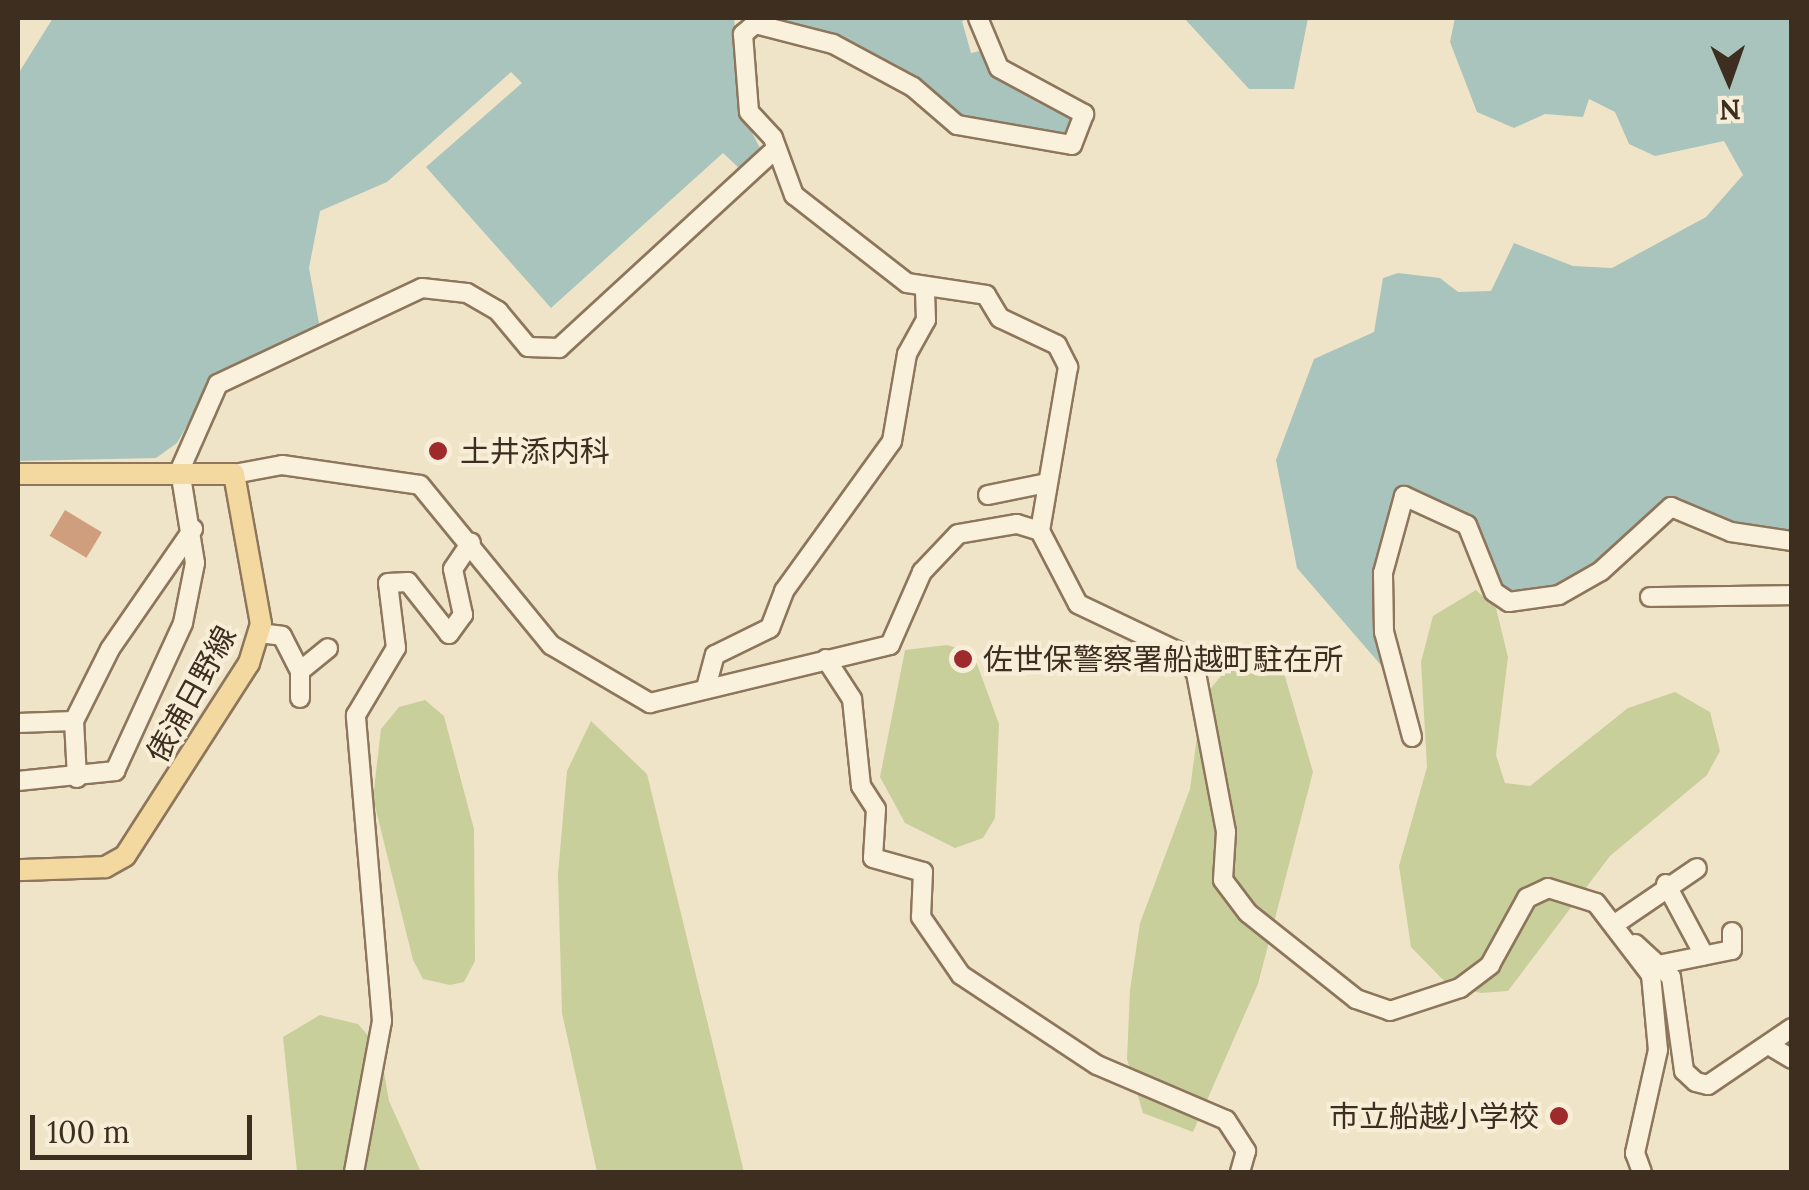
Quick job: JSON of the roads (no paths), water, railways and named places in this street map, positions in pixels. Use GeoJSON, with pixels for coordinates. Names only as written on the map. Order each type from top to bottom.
{"type":"FeatureCollection","features":[{"type":"Feature","properties":{"kind":"main road"},"geometry":{"type":"LineString","coordinates":[[18,474],[180,470],[234,474]]}},
{"type":"Feature","properties":{"kind":"main road","name":"俵浦日野線"},"geometry":{"type":"LineString","coordinates":[[18,870],[105,867],[125,856],[260,633],[234,474]]}},
{"type":"Feature","properties":{"kind":"street"},"geometry":{"type":"LineString","coordinates":[[978,18],[999,68],[1084,114],[1072,146],[957,125],[912,87],[833,44],[755,24],[743,34],[749,112],[774,150],[794,196],[925,289],[986,296],[1000,318],[1057,345],[1068,367],[1056,409],[1061,441],[1042,484],[1050,514],[1040,531]]}},
{"type":"Feature","properties":{"kind":"street"},"geometry":{"type":"LineString","coordinates":[[18,781],[77,778],[115,771],[170,659],[192,578],[194,528],[180,470],[218,384],[422,288],[467,293],[498,311],[528,347],[559,348],[774,150]]}},
{"type":"Feature","properties":{"kind":"street"},"geometry":{"type":"LineString","coordinates":[[707,684],[714,655],[770,628],[784,591],[892,440],[906,354],[926,320],[925,289]]}},
{"type":"Feature","properties":{"kind":"street"},"geometry":{"type":"LineString","coordinates":[[234,474],[282,464],[420,485],[570,661],[650,703],[707,684],[875,651],[900,635],[922,572],[958,534],[1016,524],[1040,531],[1078,604],[1181,653],[1196,673],[1226,832],[1222,880],[1248,913],[1356,998],[1390,1011],[1460,988],[1490,965],[1527,898],[1548,888],[1596,902],[1634,944],[1663,964],[1684,1071],[1696,1082],[1772,1047],[1792,1028]]}},
{"type":"Feature","properties":{"kind":"street"},"geometry":{"type":"LineString","coordinates":[[988,495],[1042,484]]}},
{"type":"Feature","properties":{"kind":"street"},"geometry":{"type":"LineString","coordinates":[[1412,736],[1384,632],[1383,573],[1404,496],[1467,525],[1494,592],[1509,602],[1559,595],[1601,571],[1670,507],[1731,532],[1792,540]]}},
{"type":"Feature","properties":{"kind":"street"},"geometry":{"type":"LineString","coordinates":[[77,778],[74,721],[110,648],[194,528]]}},
{"type":"Feature","properties":{"kind":"street"},"geometry":{"type":"LineString","coordinates":[[354,1172],[382,1021],[356,715],[396,648],[388,583],[408,582],[433,622],[449,634],[458,629],[453,570],[471,542]]}},
{"type":"Feature","properties":{"kind":"street"},"geometry":{"type":"LineString","coordinates":[[433,622],[434,592]]}},
{"type":"Feature","properties":{"kind":"street"},"geometry":{"type":"LineString","coordinates":[[1650,597],[1792,595]]}},
{"type":"Feature","properties":{"kind":"street"},"geometry":{"type":"LineString","coordinates":[[260,633],[282,636],[300,671],[300,698]]}},
{"type":"Feature","properties":{"kind":"street"},"geometry":{"type":"LineString","coordinates":[[300,671],[328,648]]}},
{"type":"Feature","properties":{"kind":"street"},"geometry":{"type":"LineString","coordinates":[[826,659],[852,699],[861,786],[876,809],[873,858],[923,872],[921,917],[962,975],[1098,1064],[1226,1120],[1246,1151],[1240,1172]]}},
{"type":"Feature","properties":{"kind":"street"},"geometry":{"type":"LineString","coordinates":[[18,723],[74,721]]}},
{"type":"Feature","properties":{"kind":"street"},"geometry":{"type":"LineString","coordinates":[[1616,924],[1666,884],[1697,868]]}},
{"type":"Feature","properties":{"kind":"street"},"geometry":{"type":"LineString","coordinates":[[1666,884],[1704,955]]}},
{"type":"Feature","properties":{"kind":"street"},"geometry":{"type":"LineString","coordinates":[[1663,964],[1732,950],[1732,932]]}},
{"type":"Feature","properties":{"kind":"street"},"geometry":{"type":"LineString","coordinates":[[1634,944],[1658,1014],[1635,1154],[1642,1172]]}},
{"type":"Feature","properties":{"kind":"street"},"geometry":{"type":"LineString","coordinates":[[1772,1047],[1792,1060]]}},
{"type":"Feature","properties":{"kind":"water"},"geometry":{"type":"Polygon","coordinates":[[[53,18],[734,18],[743,115],[762,152],[741,170],[723,153],[551,308],[426,167],[522,83],[511,72],[387,182],[320,211],[309,268],[320,329],[213,380],[177,443],[156,458],[18,461],[18,74],[53,18]]]}},
{"type":"Feature","properties":{"kind":"water"},"geometry":{"type":"Polygon","coordinates":[[[764,18],[974,18],[962,21],[971,53],[984,50],[1077,116],[1072,139],[970,121],[764,18]]]}},
{"type":"Feature","properties":{"kind":"water"},"geometry":{"type":"Polygon","coordinates":[[[1184,18],[1308,18],[1294,89],[1249,89],[1184,18]]]}},
{"type":"Feature","properties":{"kind":"water"},"geometry":{"type":"Polygon","coordinates":[[[1455,18],[1791,18],[1791,536],[1666,503],[1603,562],[1547,594],[1504,594],[1464,516],[1402,491],[1377,567],[1386,671],[1297,568],[1276,460],[1314,359],[1374,332],[1383,278],[1398,273],[1440,278],[1458,292],[1491,291],[1514,243],[1573,266],[1612,268],[1706,217],[1743,175],[1724,141],[1655,156],[1629,144],[1615,112],[1589,99],[1583,117],[1545,114],[1514,128],[1477,112],[1450,42],[1455,18]]]}},
{"type":"Feature","properties":{"kind":"place","name":"土井添内科"},"geometry":{"type":"Point","coordinates":[438,451]}},
{"type":"Feature","properties":{"kind":"place","name":"佐世保警察署船越町駐在所"},"geometry":{"type":"Point","coordinates":[963,659]}},
{"type":"Feature","properties":{"kind":"place","name":"市立船越小学校"},"geometry":{"type":"Point","coordinates":[1559,1116]}}]}
